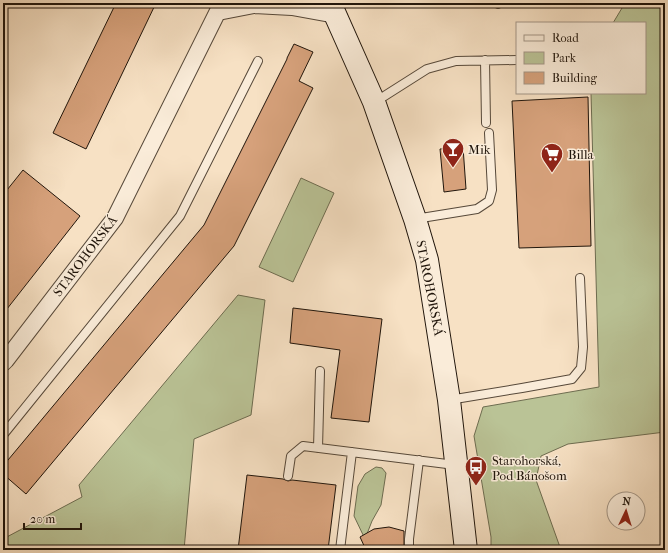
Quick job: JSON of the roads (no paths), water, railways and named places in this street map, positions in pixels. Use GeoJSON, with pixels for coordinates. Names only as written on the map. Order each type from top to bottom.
{"type":"FeatureCollection","features":[{"type":"Feature","properties":{"kind":"street","name":"STAROHORSKÁ"},"geometry":{"type":"LineString","coordinates":[[3,363],[115,218],[220,7],[254,5],[333,9],[374,102],[415,219],[427,260],[448,400],[466,550]]}},
{"type":"Feature","properties":{"kind":"lane"},"geometry":{"type":"LineString","coordinates":[[485,60],[486,123]]}},
{"type":"Feature","properties":{"kind":"lane"},"geometry":{"type":"LineString","coordinates":[[374,102],[427,69],[456,61],[516,60]]}},
{"type":"Feature","properties":{"kind":"lane"},"geometry":{"type":"LineString","coordinates":[[3,435],[180,216],[258,61]]}},
{"type":"Feature","properties":{"kind":"lane"},"geometry":{"type":"LineString","coordinates":[[415,219],[477,209],[489,201],[492,190],[489,133]]}},
{"type":"Feature","properties":{"kind":"lane"},"geometry":{"type":"LineString","coordinates":[[448,400],[572,379],[581,368],[583,347],[580,278]]}},
{"type":"Feature","properties":{"kind":"lane"},"geometry":{"type":"LineString","coordinates":[[318,448],[320,371]]}},
{"type":"Feature","properties":{"kind":"lane"},"geometry":{"type":"LineString","coordinates":[[288,476],[291,456],[303,446],[456,465]]}},
{"type":"Feature","properties":{"kind":"lane"},"geometry":{"type":"LineString","coordinates":[[340,550],[352,452]]}},
{"type":"Feature","properties":{"kind":"lane"},"geometry":{"type":"LineString","coordinates":[[409,550],[408,539],[419,460]]}},
{"type":"Feature","properties":{"kind":"place","name":"Mik"},"geometry":{"type":"Point","coordinates":[453,168]}},
{"type":"Feature","properties":{"kind":"place","name":"Billa"},"geometry":{"type":"Point","coordinates":[552,174]}},
{"type":"Feature","properties":{"kind":"place","name":"Starohorská, Pod Bánošom"},"geometry":{"type":"Point","coordinates":[476,486]}}]}
